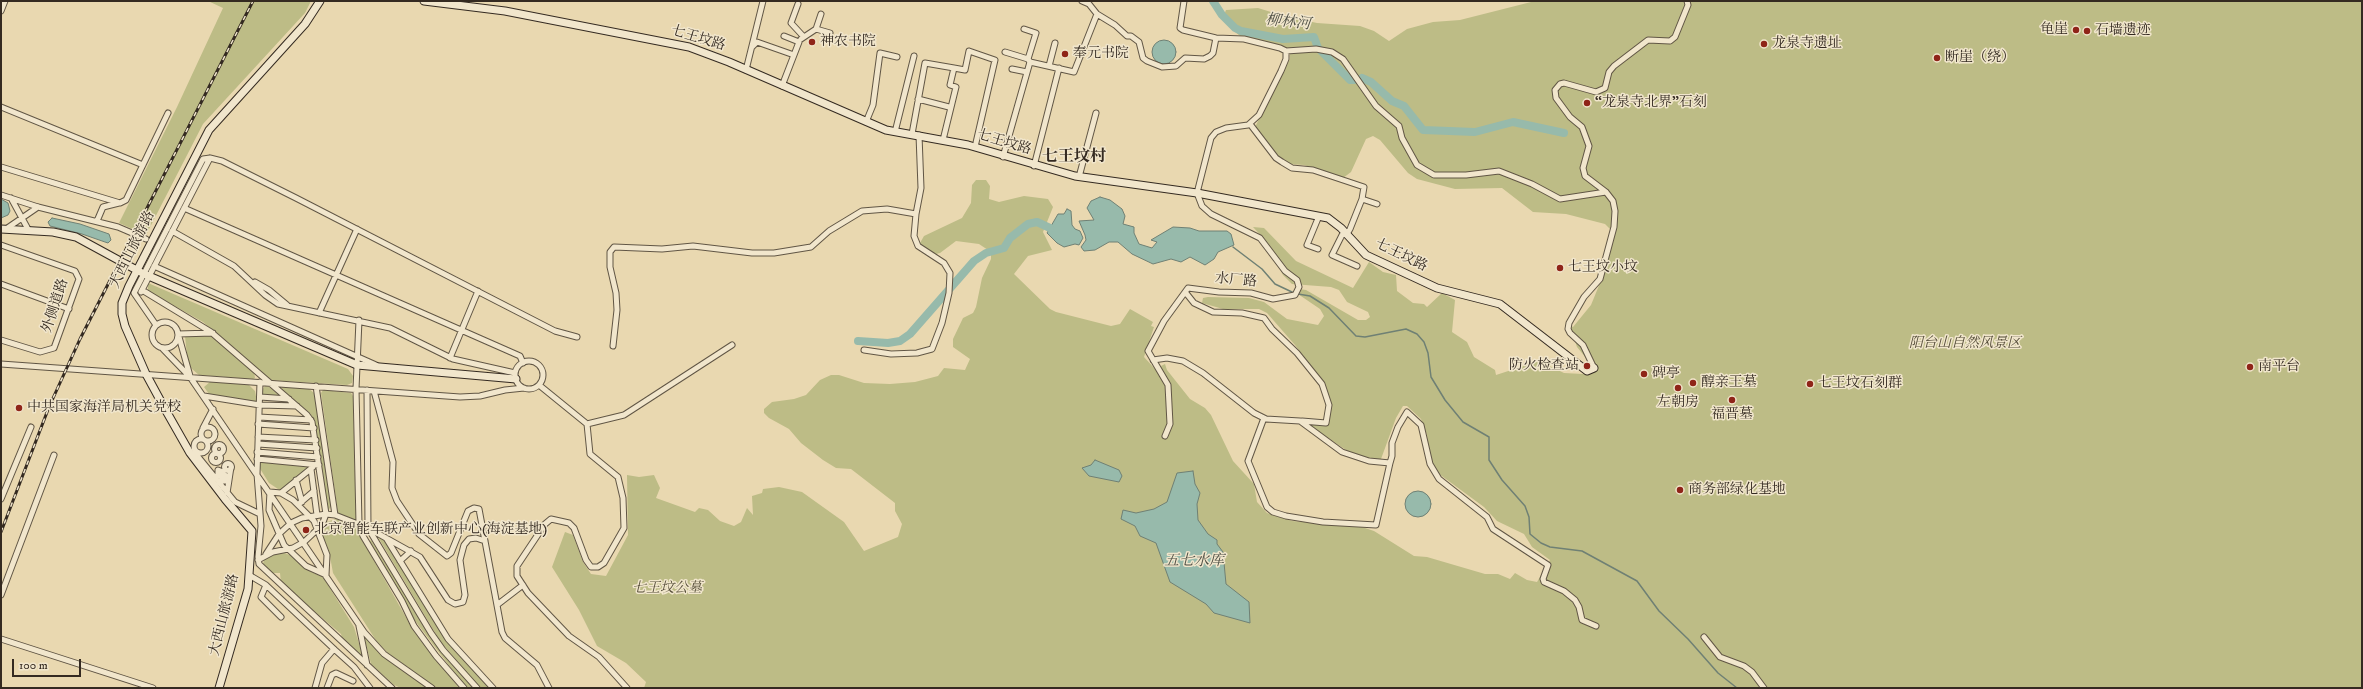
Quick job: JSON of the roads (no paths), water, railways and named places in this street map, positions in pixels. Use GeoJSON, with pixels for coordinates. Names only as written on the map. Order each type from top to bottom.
{"type":"FeatureCollection","features":[{"type":"Feature","properties":{"kind":"street"},"geometry":{"type":"LineString","coordinates":[[1,11],[5,1]]}},
{"type":"Feature","properties":{"kind":"street","name":"大西山旅游路"},"geometry":{"type":"LineString","coordinates":[[219,688],[244,608],[250,575],[252,531],[225,499],[190,453],[146,374],[124,326],[122,303],[137,270],[209,130],[305,24],[320,1]]}},
{"type":"Feature","properties":{"kind":"street","name":"七王坟路"},"geometry":{"type":"LineString","coordinates":[[424,1],[505,12],[689,48],[746,70],[866,122],[895,132],[975,147],[1034,166],[1079,177],[1197,193],[1328,218],[1347,234],[1366,255],[1383,265],[1456,295],[1500,304],[1587,371],[1594,368]]}},
{"type":"Feature","properties":{"kind":"street"},"geometry":{"type":"LineString","coordinates":[[746,70],[763,1]]}},
{"type":"Feature","properties":{"kind":"street"},"geometry":{"type":"LineString","coordinates":[[1082,1],[1090,4],[1097,14],[1115,25],[1127,36],[1131,36],[1139,42],[1143,58],[1146,62],[1162,67],[1176,66],[1185,58],[1204,59],[1210,56],[1213,53],[1216,38]]}},
{"type":"Feature","properties":{"kind":"street"},"geometry":{"type":"LineString","coordinates":[[1184,1],[1180,28],[1184,30],[1216,38],[1244,39],[1280,48],[1286,52],[1319,50],[1337,54],[1349,64],[1376,106],[1400,126],[1402,138],[1413,160],[1423,169],[1434,174],[1466,175],[1499,171],[1532,184],[1560,199],[1606,192]]}},
{"type":"Feature","properties":{"kind":"street"},"geometry":{"type":"LineString","coordinates":[[1594,368],[1583,345],[1570,333],[1568,329],[1584,297],[1600,279],[1605,266],[1614,226],[1615,211],[1613,201],[1606,192],[1585,176],[1583,168],[1589,146],[1582,127],[1570,116],[1556,98],[1555,90],[1560,84],[1564,83],[1596,92],[1606,88],[1609,72],[1614,66],[1648,40],[1670,41],[1675,37],[1688,5],[1687,1]]}},
{"type":"Feature","properties":{"kind":"street"},"geometry":{"type":"LineString","coordinates":[[798,4],[791,23],[803,36]]}},
{"type":"Feature","properties":{"kind":"street"},"geometry":{"type":"LineString","coordinates":[[782,86],[799,42],[803,36],[816,29],[821,14]]}},
{"type":"Feature","properties":{"kind":"street"},"geometry":{"type":"LineString","coordinates":[[1005,52],[1029,61],[1074,72],[1097,14]]}},
{"type":"Feature","properties":{"kind":"street"},"geometry":{"type":"LineString","coordinates":[[816,29],[830,33]]}},
{"type":"Feature","properties":{"kind":"street"},"geometry":{"type":"LineString","coordinates":[[1003,156],[1027,72],[1036,33],[1024,29]]}},
{"type":"Feature","properties":{"kind":"street"},"geometry":{"type":"LineString","coordinates":[[784,36],[799,42]]}},
{"type":"Feature","properties":{"kind":"street"},"geometry":{"type":"LineString","coordinates":[[752,47],[756,42],[794,55]]}},
{"type":"Feature","properties":{"kind":"street"},"geometry":{"type":"LineString","coordinates":[[1049,66],[1055,43]]}},
{"type":"Feature","properties":{"kind":"street"},"geometry":{"type":"LineString","coordinates":[[864,350],[891,354],[916,353],[932,349],[942,323],[949,293],[950,274],[944,263],[918,246],[914,236],[921,188],[915,135],[918,99],[925,63],[965,70],[969,51],[996,60],[975,147]]}},
{"type":"Feature","properties":{"kind":"street"},"geometry":{"type":"LineString","coordinates":[[1197,193],[1211,138],[1216,132],[1226,128],[1250,124],[1259,115],[1286,60],[1286,52]]}},
{"type":"Feature","properties":{"kind":"street"},"geometry":{"type":"LineString","coordinates":[[866,122],[873,105],[880,53],[897,57]]}},
{"type":"Feature","properties":{"kind":"street"},"geometry":{"type":"LineString","coordinates":[[895,132],[914,56]]}},
{"type":"Feature","properties":{"kind":"street"},"geometry":{"type":"LineString","coordinates":[[943,140],[949,107],[953,105],[956,87],[950,85],[954,68]]}},
{"type":"Feature","properties":{"kind":"street"},"geometry":{"type":"LineString","coordinates":[[1034,166],[1059,68]]}},
{"type":"Feature","properties":{"kind":"street"},"geometry":{"type":"LineString","coordinates":[[1012,69],[1027,72]]}},
{"type":"Feature","properties":{"kind":"street"},"geometry":{"type":"LineString","coordinates":[[918,99],[949,107]]}},
{"type":"Feature","properties":{"kind":"street"},"geometry":{"type":"LineString","coordinates":[[1,107],[143,165]]}},
{"type":"Feature","properties":{"kind":"street"},"geometry":{"type":"LineString","coordinates":[[96,221],[103,207],[126,200],[168,112]]}},
{"type":"Feature","properties":{"kind":"street"},"geometry":{"type":"LineString","coordinates":[[1079,177],[1096,113]]}},
{"type":"Feature","properties":{"kind":"street"},"geometry":{"type":"LineString","coordinates":[[1250,124],[1276,158],[1292,168],[1313,170],[1362,184],[1365,189],[1362,199],[1347,234],[1342,235],[1332,255],[1357,266]]}},
{"type":"Feature","properties":{"kind":"street"},"geometry":{"type":"LineString","coordinates":[[156,325],[134,293],[154,266],[210,158]]}},
{"type":"Feature","properties":{"kind":"street"},"geometry":{"type":"LineString","coordinates":[[138,298],[146,275],[160,245],[203,159],[210,158],[222,161],[555,331],[577,337]]}},
{"type":"Feature","properties":{"kind":"street"},"geometry":{"type":"LineString","coordinates":[[1,167],[120,203]]}},
{"type":"Feature","properties":{"kind":"street","name":"水厂路"},"geometry":{"type":"LineString","coordinates":[[1186,293],[1188,288],[1219,292],[1251,292],[1272,299],[1281,299],[1295,295],[1299,288],[1297,280],[1285,271],[1260,238],[1211,214],[1202,206],[1197,193]]}},
{"type":"Feature","properties":{"kind":"street"},"geometry":{"type":"LineString","coordinates":[[1,195],[38,207],[96,221],[146,239]]}},
{"type":"Feature","properties":{"kind":"street"},"geometry":{"type":"LineString","coordinates":[[10,198],[29,231]]}},
{"type":"Feature","properties":{"kind":"street"},"geometry":{"type":"LineString","coordinates":[[1362,199],[1378,204]]}},
{"type":"Feature","properties":{"kind":"street"},"geometry":{"type":"LineString","coordinates":[[3,229],[22,219],[38,207]]}},
{"type":"Feature","properties":{"kind":"street"},"geometry":{"type":"LineString","coordinates":[[184,208],[520,356],[523,363]]}},
{"type":"Feature","properties":{"kind":"street"},"geometry":{"type":"LineString","coordinates":[[613,346],[617,310],[616,293],[610,267],[610,252],[614,247],[662,249],[693,246],[752,253],[774,253],[811,247],[829,231],[862,211],[887,209],[916,214]]}},
{"type":"Feature","properties":{"kind":"street"},"geometry":{"type":"LineString","coordinates":[[1318,249],[1307,244],[1319,216]]}},
{"type":"Feature","properties":{"kind":"street"},"geometry":{"type":"LineString","coordinates":[[3,229],[54,232],[76,237],[146,275],[356,365],[516,376]]}},
{"type":"Feature","properties":{"kind":"street"},"geometry":{"type":"LineString","coordinates":[[319,313],[357,229]]}},
{"type":"Feature","properties":{"kind":"street"},"geometry":{"type":"LineString","coordinates":[[172,231],[234,266],[251,280],[269,290],[289,307],[359,320],[390,328],[450,358],[516,376],[524,388]]}},
{"type":"Feature","properties":{"kind":"street"},"geometry":{"type":"LineString","coordinates":[[154,242],[160,245]]}},
{"type":"Feature","properties":{"kind":"street","name":"外侧道路"},"geometry":{"type":"LineString","coordinates":[[1,245],[75,270],[79,279],[54,348],[40,352],[1,340]]}},
{"type":"Feature","properties":{"kind":"street"},"geometry":{"type":"LineString","coordinates":[[154,266],[378,366]]}},
{"type":"Feature","properties":{"kind":"street"},"geometry":{"type":"LineString","coordinates":[[1,284],[69,308]]}},
{"type":"Feature","properties":{"kind":"street"},"geometry":{"type":"LineString","coordinates":[[142,290],[189,316],[213,333],[311,420],[316,440],[318,465],[326,514],[317,531],[304,542],[288,549],[264,556],[258,560]]}},
{"type":"Feature","properties":{"kind":"street"},"geometry":{"type":"LineString","coordinates":[[450,358],[478,291]]}},
{"type":"Feature","properties":{"kind":"street"},"geometry":{"type":"LineString","coordinates":[[1153,360],[1167,358],[1182,361],[1203,373],[1235,399],[1264,418],[1326,423],[1329,405],[1322,384],[1297,353],[1272,329],[1264,318],[1242,313],[1213,312],[1194,303],[1186,293],[1176,304],[1152,341],[1148,351],[1153,360],[1168,384],[1170,424],[1165,436]]}},
{"type":"Feature","properties":{"kind":"street"},"geometry":{"type":"LineString","coordinates":[[359,320],[356,365],[359,524],[366,542],[402,601],[414,626],[436,656],[464,688]]}},
{"type":"Feature","properties":{"kind":"street"},"geometry":{"type":"LineString","coordinates":[[156,325],[169,323],[176,328],[190,377]]}},
{"type":"Feature","properties":{"kind":"street"},"geometry":{"type":"LineString","coordinates":[[156,325],[152,337],[155,345],[163,349],[190,377],[204,396],[358,623],[384,654],[432,688]]}},
{"type":"Feature","properties":{"kind":"street"},"geometry":{"type":"LineString","coordinates":[[178,335],[213,333]]}},
{"type":"Feature","properties":{"kind":"street"},"geometry":{"type":"LineString","coordinates":[[163,349],[175,344],[178,335]]}},
{"type":"Feature","properties":{"kind":"street"},"geometry":{"type":"LineString","coordinates":[[587,424],[624,414],[732,345]]}},
{"type":"Feature","properties":{"kind":"street"},"geometry":{"type":"LineString","coordinates":[[1,364],[270,382],[460,397],[480,396],[505,390],[524,388],[532,389],[539,385],[543,376],[540,367],[534,362],[523,363]]}},
{"type":"Feature","properties":{"kind":"street"},"geometry":{"type":"LineString","coordinates":[[516,376],[523,363]]}},
{"type":"Feature","properties":{"kind":"street"},"geometry":{"type":"LineString","coordinates":[[260,382],[257,452],[261,526],[258,560],[260,566],[392,688]]}},
{"type":"Feature","properties":{"kind":"street"},"geometry":{"type":"LineString","coordinates":[[539,385],[587,424],[590,454],[618,477],[623,498],[624,528],[604,563],[598,568],[591,567],[586,560],[574,528],[569,523],[551,519],[545,524],[517,566],[517,576],[528,593],[569,636],[599,657],[627,688]]}},
{"type":"Feature","properties":{"kind":"street"},"geometry":{"type":"LineString","coordinates":[[316,386],[335,515]]}},
{"type":"Feature","properties":{"kind":"street"},"geometry":{"type":"LineString","coordinates":[[367,390],[368,528],[431,633],[443,650],[477,688]]}},
{"type":"Feature","properties":{"kind":"street"},"geometry":{"type":"LineString","coordinates":[[374,390],[393,462],[392,488],[397,501],[419,534],[447,556],[451,554],[468,511],[474,508],[479,509],[497,605],[505,638],[537,665],[549,688]]}},
{"type":"Feature","properties":{"kind":"street"},"geometry":{"type":"LineString","coordinates":[[204,396],[260,405],[297,406]]}},
{"type":"Feature","properties":{"kind":"street"},"geometry":{"type":"LineString","coordinates":[[260,398],[289,399]]}},
{"type":"Feature","properties":{"kind":"street"},"geometry":{"type":"LineString","coordinates":[[194,447],[199,452],[206,451],[208,445],[202,434],[213,409]]}},
{"type":"Feature","properties":{"kind":"street"},"geometry":{"type":"LineString","coordinates":[[1264,418],[1248,461],[1267,507],[1273,512],[1286,516],[1323,522],[1376,525],[1392,456],[1392,443],[1398,427],[1407,412],[1421,425],[1430,464],[1439,479],[1486,517],[1493,529],[1548,566],[1543,579],[1544,582],[1564,591],[1579,607],[1582,620],[1596,626]]}},
{"type":"Feature","properties":{"kind":"street"},"geometry":{"type":"LineString","coordinates":[[259,417],[311,420]]}},
{"type":"Feature","properties":{"kind":"street"},"geometry":{"type":"LineString","coordinates":[[1300,421],[1342,452],[1369,461],[1390,463]]}},
{"type":"Feature","properties":{"kind":"street"},"geometry":{"type":"LineString","coordinates":[[258,424],[314,428]]}},
{"type":"Feature","properties":{"kind":"street"},"geometry":{"type":"LineString","coordinates":[[1,499],[31,427]]}},
{"type":"Feature","properties":{"kind":"street"},"geometry":{"type":"LineString","coordinates":[[203,430],[208,427],[215,432],[212,440],[197,440],[194,447],[195,453],[209,470],[223,483],[227,493],[239,505],[260,514]]}},
{"type":"Feature","properties":{"kind":"street"},"geometry":{"type":"LineString","coordinates":[[258,437],[316,440]]}},
{"type":"Feature","properties":{"kind":"street"},"geometry":{"type":"LineString","coordinates":[[258,444],[317,448]]}},
{"type":"Feature","properties":{"kind":"street"},"geometry":{"type":"LineString","coordinates":[[257,452],[318,457]]}},
{"type":"Feature","properties":{"kind":"street"},"geometry":{"type":"LineString","coordinates":[[209,470],[218,463],[221,458],[218,454]]}},
{"type":"Feature","properties":{"kind":"street"},"geometry":{"type":"LineString","coordinates":[[1,594],[54,455]]}},
{"type":"Feature","properties":{"kind":"street"},"geometry":{"type":"LineString","coordinates":[[257,459],[318,465]]}},
{"type":"Feature","properties":{"kind":"street"},"geometry":{"type":"LineString","coordinates":[[281,493],[296,480],[318,465]]}},
{"type":"Feature","properties":{"kind":"street"},"geometry":{"type":"LineString","coordinates":[[227,493],[231,467]]}},
{"type":"Feature","properties":{"kind":"street"},"geometry":{"type":"LineString","coordinates":[[311,469],[317,515]]}},
{"type":"Feature","properties":{"kind":"street"},"geometry":{"type":"LineString","coordinates":[[304,474],[312,479]]}},
{"type":"Feature","properties":{"kind":"street"},"geometry":{"type":"LineString","coordinates":[[222,476],[227,477],[223,483]]}},
{"type":"Feature","properties":{"kind":"street"},"geometry":{"type":"LineString","coordinates":[[296,480],[300,504]]}},
{"type":"Feature","properties":{"kind":"street"},"geometry":{"type":"LineString","coordinates":[[300,504],[314,491]]}},
{"type":"Feature","properties":{"kind":"street"},"geometry":{"type":"LineString","coordinates":[[270,492],[281,493],[300,504],[314,521],[327,555],[326,575]]}},
{"type":"Feature","properties":{"kind":"street"},"geometry":{"type":"LineString","coordinates":[[270,492],[269,510],[279,534],[288,549],[306,566],[326,575]]}},
{"type":"Feature","properties":{"kind":"street"},"geometry":{"type":"LineString","coordinates":[[264,556],[279,534],[292,524],[310,516],[326,514],[335,515],[368,528],[412,551],[420,557],[448,600],[455,604],[462,602],[465,594],[460,560],[464,545],[469,539],[476,538],[485,541]]}},
{"type":"Feature","properties":{"kind":"street"},"geometry":{"type":"LineString","coordinates":[[366,542],[368,537],[375,539]]}},
{"type":"Feature","properties":{"kind":"street"},"geometry":{"type":"LineString","coordinates":[[385,537],[448,639],[493,688]]}},
{"type":"Feature","properties":{"kind":"street"},"geometry":{"type":"LineString","coordinates":[[400,561],[412,551]]}},
{"type":"Feature","properties":{"kind":"street"},"geometry":{"type":"LineString","coordinates":[[250,575],[266,585],[334,649],[371,687]]}},
{"type":"Feature","properties":{"kind":"street"},"geometry":{"type":"LineString","coordinates":[[497,605],[523,584]]}},
{"type":"Feature","properties":{"kind":"street"},"geometry":{"type":"LineString","coordinates":[[266,585],[261,597],[281,617]]}},
{"type":"Feature","properties":{"kind":"street"},"geometry":{"type":"LineString","coordinates":[[358,623],[367,665]]}},
{"type":"Feature","properties":{"kind":"street"},"geometry":{"type":"LineString","coordinates":[[1704,637],[1720,656],[1744,666],[1752,672],[1764,688]]}},
{"type":"Feature","properties":{"kind":"street"},"geometry":{"type":"LineString","coordinates":[[1,639],[153,688]]}},
{"type":"Feature","properties":{"kind":"street"},"geometry":{"type":"LineString","coordinates":[[315,688],[322,663],[334,649]]}},
{"type":"Feature","properties":{"kind":"street"},"geometry":{"type":"LineString","coordinates":[[327,688],[332,676],[336,673],[354,681]]}},
{"type":"Feature","properties":{"kind":"water"},"geometry":{"type":"Polygon","coordinates":[[[1164,40],[1169,41],[1175,47],[1175,57],[1169,63],[1164,64],[1159,63],[1153,57],[1152,52],[1153,47],[1159,41],[1164,40]]]}},
{"type":"Feature","properties":{"kind":"water"},"geometry":{"type":"Polygon","coordinates":[[[1100,197],[1110,200],[1122,209],[1125,216],[1123,224],[1134,227],[1134,233],[1139,244],[1152,248],[1157,242],[1151,240],[1173,227],[1190,228],[1199,231],[1227,231],[1231,234],[1234,245],[1218,252],[1214,259],[1205,265],[1190,257],[1181,262],[1171,259],[1153,264],[1132,254],[1118,242],[1109,242],[1095,250],[1084,251],[1081,247],[1086,240],[1079,221],[1094,220],[1087,208],[1091,201],[1100,197]]]}},
{"type":"Feature","properties":{"kind":"water"},"geometry":{"type":"Polygon","coordinates":[[[1,199],[8,203],[10,211],[8,215],[1,218],[1,199]]]}},
{"type":"Feature","properties":{"kind":"water"},"geometry":{"type":"Polygon","coordinates":[[[1067,209],[1071,211],[1072,225],[1075,229],[1080,231],[1083,238],[1079,245],[1075,244],[1064,247],[1057,243],[1047,233],[1058,214],[1064,214],[1067,209]]]}},
{"type":"Feature","properties":{"kind":"water"},"geometry":{"type":"Polygon","coordinates":[[[52,218],[80,224],[109,234],[111,240],[108,243],[82,234],[50,226],[48,222],[52,218]]]}},
{"type":"Feature","properties":{"kind":"water"},"geometry":{"type":"Polygon","coordinates":[[[1095,460],[1119,470],[1122,476],[1119,482],[1089,476],[1082,468],[1091,465],[1095,460]]]}},
{"type":"Feature","properties":{"kind":"water","name":"五七水库"},"geometry":{"type":"Polygon","coordinates":[[[1193,471],[1195,484],[1200,493],[1197,504],[1198,520],[1208,534],[1217,540],[1217,544],[1223,552],[1226,584],[1249,602],[1250,623],[1214,613],[1206,604],[1170,582],[1156,543],[1140,536],[1135,526],[1121,519],[1123,510],[1136,513],[1154,509],[1167,502],[1177,473],[1193,471]]]}},
{"type":"Feature","properties":{"kind":"water"},"geometry":{"type":"Polygon","coordinates":[[[1418,491],[1427,495],[1431,504],[1427,513],[1418,517],[1409,513],[1405,504],[1409,495],[1418,491]]]}},
{"type":"Feature","properties":{"kind":"waterway","name":"柳林河"},"geometry":{"type":"LineString","coordinates":[[1213,1],[1222,15],[1235,28],[1241,31],[1283,39],[1314,37],[1318,48],[1350,80],[1354,80]]}},
{"type":"Feature","properties":{"kind":"waterway"},"geometry":{"type":"LineString","coordinates":[[1362,78],[1371,82],[1392,101],[1404,106],[1423,130],[1475,132],[1513,122],[1564,133]]}},
{"type":"Feature","properties":{"kind":"waterway"},"geometry":{"type":"LineString","coordinates":[[858,341],[888,343],[900,341],[910,334],[974,261],[986,253],[1004,248],[1010,238],[1028,224],[1037,222],[1050,228]]}},
{"type":"Feature","properties":{"kind":"waterway"},"geometry":{"type":"LineString","coordinates":[[1233,247],[1262,269],[1275,284],[1294,293]]}},
{"type":"Feature","properties":{"kind":"waterway"},"geometry":{"type":"LineString","coordinates":[[1298,294],[1310,296],[1329,308],[1356,336],[1365,337],[1406,329],[1417,334],[1424,342],[1428,353],[1431,377],[1445,400],[1463,422],[1489,437],[1489,460],[1502,480],[1525,506],[1529,517],[1530,534],[1541,543],[1550,547],[1582,551],[1637,581],[1659,611],[1688,639],[1718,673],[1737,688]]}},
{"type":"Feature","properties":{"kind":"railway"},"geometry":{"type":"LineString","coordinates":[[1,532],[49,407],[80,339],[253,1]]}},
{"type":"Feature","properties":{"kind":"place","name":"龟崖"},"geometry":{"type":"Point","coordinates":[2076,30]}},
{"type":"Feature","properties":{"kind":"place","name":"石墙遗迹"},"geometry":{"type":"Point","coordinates":[2087,31]}},
{"type":"Feature","properties":{"kind":"place","name":"神农书院"},"geometry":{"type":"Point","coordinates":[812,42]}},
{"type":"Feature","properties":{"kind":"place","name":"龙泉寺遗址"},"geometry":{"type":"Point","coordinates":[1764,44]}},
{"type":"Feature","properties":{"kind":"place","name":"奉元书院"},"geometry":{"type":"Point","coordinates":[1065,54]}},
{"type":"Feature","properties":{"kind":"place","name":"断崖（绕）"},"geometry":{"type":"Point","coordinates":[1937,58]}},
{"type":"Feature","properties":{"kind":"place","name":"“龙泉寺北界”石刻"},"geometry":{"type":"Point","coordinates":[1587,103]}},
{"type":"Feature","properties":{"kind":"place","name":"七王坟小坟"},"geometry":{"type":"Point","coordinates":[1560,268]}},
{"type":"Feature","properties":{"kind":"place","name":"防火检查站"},"geometry":{"type":"Point","coordinates":[1587,366]}},
{"type":"Feature","properties":{"kind":"place","name":"南平台"},"geometry":{"type":"Point","coordinates":[2250,367]}},
{"type":"Feature","properties":{"kind":"place","name":"碑亭"},"geometry":{"type":"Point","coordinates":[1644,374]}},
{"type":"Feature","properties":{"kind":"place","name":"醇亲王墓"},"geometry":{"type":"Point","coordinates":[1693,383]}},
{"type":"Feature","properties":{"kind":"place","name":"七王坟石刻群"},"geometry":{"type":"Point","coordinates":[1810,384]}},
{"type":"Feature","properties":{"kind":"place","name":"左朝房"},"geometry":{"type":"Point","coordinates":[1678,388]}},
{"type":"Feature","properties":{"kind":"place","name":"福晋墓"},"geometry":{"type":"Point","coordinates":[1732,400]}},
{"type":"Feature","properties":{"kind":"place","name":"中共国家海洋局机关党校"},"geometry":{"type":"Point","coordinates":[19,408]}},
{"type":"Feature","properties":{"kind":"place","name":"商务部绿化基地"},"geometry":{"type":"Point","coordinates":[1680,490]}},
{"type":"Feature","properties":{"kind":"place","name":"北京智能车联产业创新中心(海淀基地)"},"geometry":{"type":"Point","coordinates":[306,530]}},
{"type":"Feature","properties":{"kind":"district","name":"七王坟村"},"geometry":{"type":"Point","coordinates":[1074,158]}},
{"type":"Feature","properties":{"kind":"park label","name":"阳台山自然风景区"},"geometry":{"type":"Point","coordinates":[1965,344]}},
{"type":"Feature","properties":{"kind":"park label","name":"七王坟公墓"},"geometry":{"type":"Point","coordinates":[667,589]}}]}
